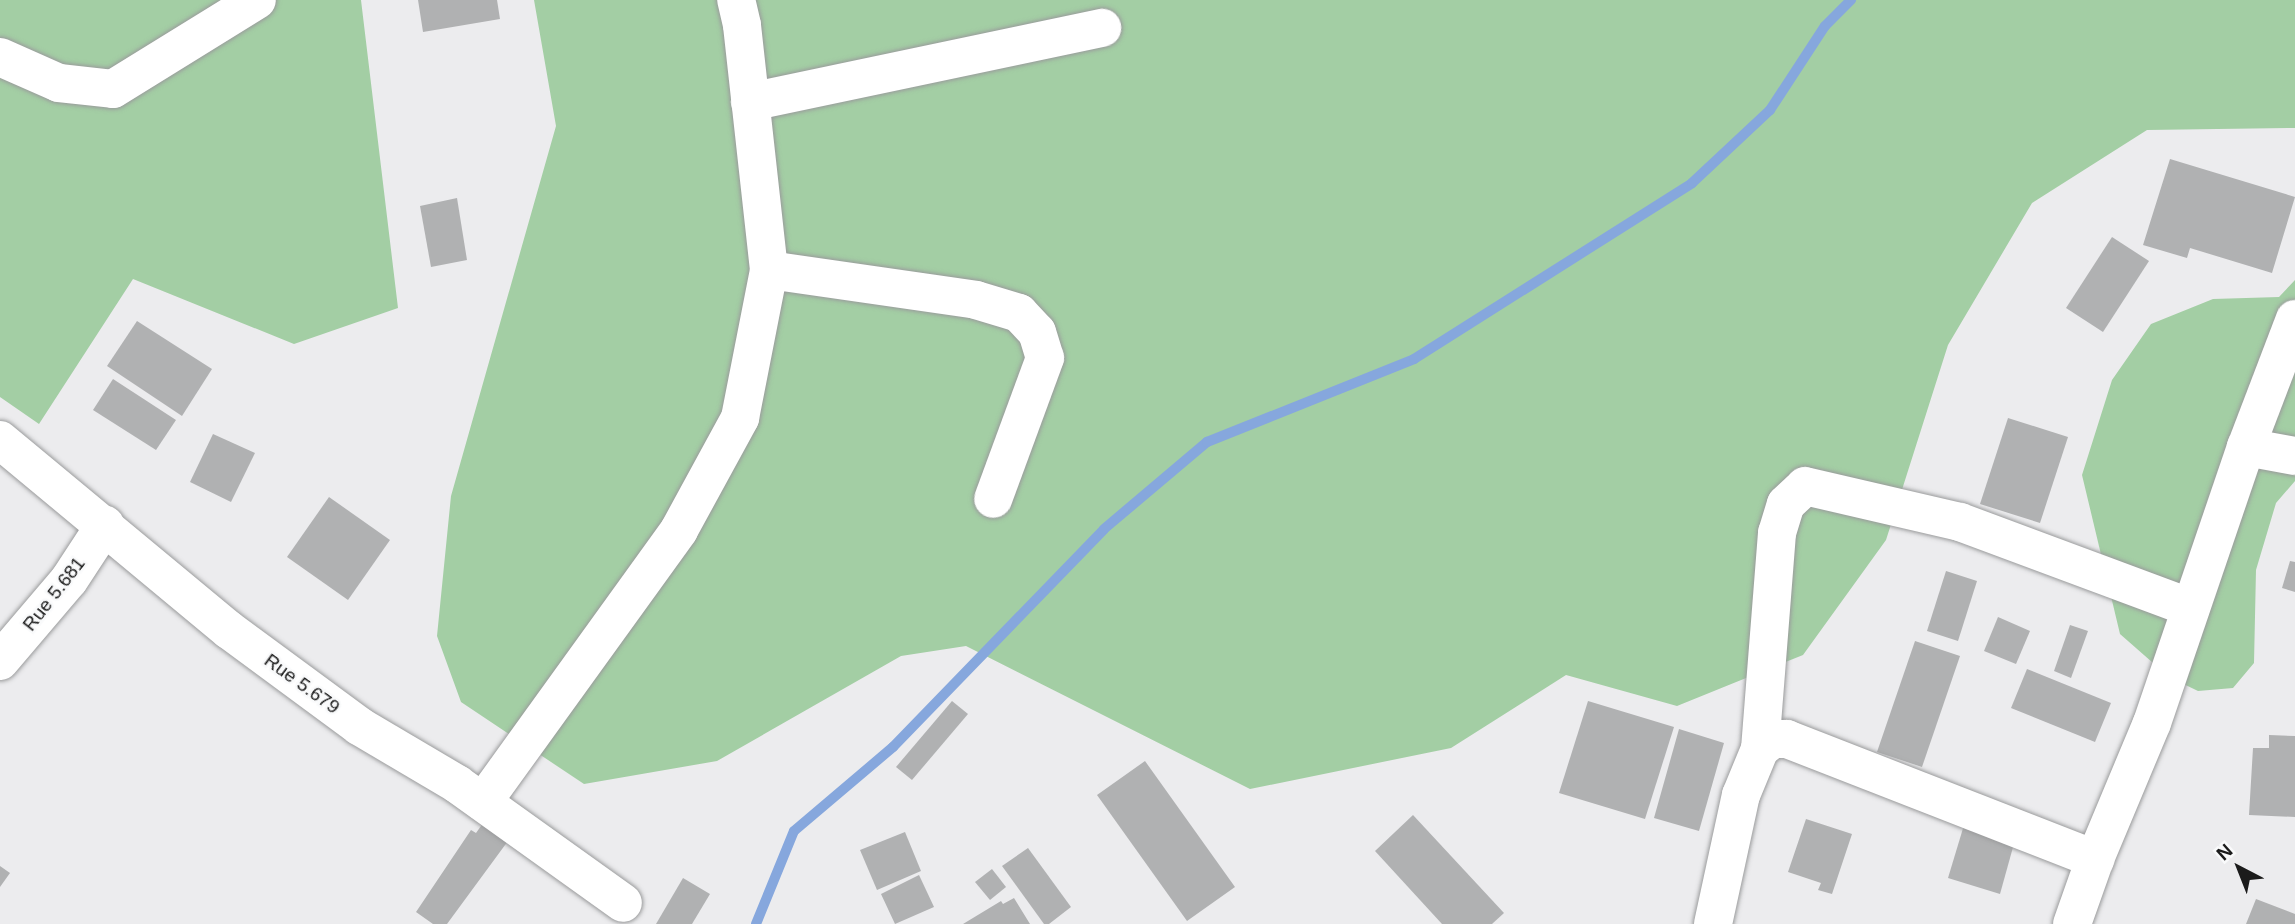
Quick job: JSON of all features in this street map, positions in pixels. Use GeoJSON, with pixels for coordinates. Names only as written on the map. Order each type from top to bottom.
{"type":"FeatureCollection","features":[{"type":"Feature","properties":{"kind":"street"},"geometry":{"type":"LineString","coordinates":[[0,57],[59,83],[113,89],[257,0]]}},
{"type":"Feature","properties":{"kind":"street"},"geometry":{"type":"LineString","coordinates":[[483,802],[671,542],[740,418],[769,270],[736,0]]}},
{"type":"Feature","properties":{"kind":"street"},"geometry":{"type":"LineString","coordinates":[[750,102],[1102,28]]}},
{"type":"Feature","properties":{"kind":"street"},"geometry":{"type":"LineString","coordinates":[[769,270],[976,300],[1018,313],[1037,332],[1045,358],[993,499]]}},
{"type":"Feature","properties":{"kind":"street"},"geometry":{"type":"LineString","coordinates":[[2072,924],[2095,859],[2152,723],[2246,447],[2295,319]]}},
{"type":"Feature","properties":{"kind":"street","name":"Rue 5.679"},"geometry":{"type":"LineString","coordinates":[[0,440],[229,630],[359,726],[483,802],[623,902]]}},
{"type":"Feature","properties":{"kind":"street"},"geometry":{"type":"LineString","coordinates":[[2246,447],[2295,456]]}},
{"type":"Feature","properties":{"kind":"street"},"geometry":{"type":"LineString","coordinates":[[1713,924],[1741,795],[1760,749],[1777,533],[1786,504],[1805,486],[1960,522],[2191,608]]}},
{"type":"Feature","properties":{"kind":"street","name":"Rue 5.681"},"geometry":{"type":"LineString","coordinates":[[0,661],[69,580],[105,525]]}},
{"type":"Feature","properties":{"kind":"street"},"geometry":{"type":"LineString","coordinates":[[1760,749],[1773,739],[1787,739],[2095,859]]}},
{"type":"Feature","properties":{"kind":"green space"},"geometry":{"type":"Polygon","coordinates":[[[0,0],[361,0],[398,308],[294,344],[133,279],[39,424],[0,397],[0,0]]]}},
{"type":"Feature","properties":{"kind":"green space"},"geometry":{"type":"Polygon","coordinates":[[[534,0],[2295,0],[2295,128],[2147,130],[2032,203],[1948,345],[1886,540],[1803,655],[1677,706],[1566,675],[1451,748],[1250,789],[966,646],[901,656],[717,761],[584,784],[461,702],[437,636],[451,496],[556,126],[534,0]]]}},
{"type":"Feature","properties":{"kind":"green space"},"geometry":{"type":"Polygon","coordinates":[[[2295,280],[2295,481],[2276,503],[2256,570],[2254,663],[2233,688],[2198,691],[2169,677],[2120,634],[2082,475],[2112,380],[2151,324],[2213,299],[2279,297],[2295,280]]]}},
{"type":"Feature","properties":{"kind":"building"},"geometry":{"type":"Polygon","coordinates":[[[418,0],[497,0],[500,19],[423,32],[418,0]]]}},
{"type":"Feature","properties":{"kind":"building"},"geometry":{"type":"Polygon","coordinates":[[[2170,159],[2295,197],[2272,273],[2190,248],[2187,258],[2143,245],[2170,159]]]}},
{"type":"Feature","properties":{"kind":"building"},"geometry":{"type":"Polygon","coordinates":[[[457,198],[467,260],[431,267],[420,206],[457,198]]]}},
{"type":"Feature","properties":{"kind":"building"},"geometry":{"type":"Polygon","coordinates":[[[2112,237],[2149,261],[2103,332],[2066,308],[2112,237]]]}},
{"type":"Feature","properties":{"kind":"building"},"geometry":{"type":"Polygon","coordinates":[[[137,321],[212,369],[182,416],[107,366],[137,321]]]}},
{"type":"Feature","properties":{"kind":"building"},"geometry":{"type":"Polygon","coordinates":[[[113,379],[176,420],[156,450],[93,410],[113,379]]]}},
{"type":"Feature","properties":{"kind":"building"},"geometry":{"type":"Polygon","coordinates":[[[2008,418],[2068,437],[2040,523],[1980,504],[2008,418]]]}},
{"type":"Feature","properties":{"kind":"building"},"geometry":{"type":"Polygon","coordinates":[[[213,434],[255,453],[231,502],[190,482],[213,434]]]}},
{"type":"Feature","properties":{"kind":"building"},"geometry":{"type":"Polygon","coordinates":[[[329,497],[390,540],[348,600],[287,557],[329,497]]]}},
{"type":"Feature","properties":{"kind":"building"},"geometry":{"type":"Polygon","coordinates":[[[2290,561],[2295,562],[2295,592],[2282,588],[2290,561]]]}},
{"type":"Feature","properties":{"kind":"building"},"geometry":{"type":"Polygon","coordinates":[[[1946,571],[1977,581],[1958,641],[1927,631],[1946,571]]]}},
{"type":"Feature","properties":{"kind":"building"},"geometry":{"type":"Polygon","coordinates":[[[1998,617],[2030,631],[2016,664],[1984,651],[1998,617]]]}},
{"type":"Feature","properties":{"kind":"building"},"geometry":{"type":"Polygon","coordinates":[[[2070,625],[2088,631],[2071,678],[2054,671],[2070,625]]]}},
{"type":"Feature","properties":{"kind":"building"},"geometry":{"type":"Polygon","coordinates":[[[1915,641],[1960,656],[1922,767],[1877,752],[1915,641]]]}},
{"type":"Feature","properties":{"kind":"building"},"geometry":{"type":"Polygon","coordinates":[[[2027,669],[2111,703],[2095,742],[2011,708],[2027,669]]]}},
{"type":"Feature","properties":{"kind":"building"},"geometry":{"type":"Polygon","coordinates":[[[952,701],[968,714],[912,780],[896,767],[952,701]]]}},
{"type":"Feature","properties":{"kind":"building"},"geometry":{"type":"Polygon","coordinates":[[[1588,701],[1674,727],[1645,819],[1559,793],[1588,701]]]}},
{"type":"Feature","properties":{"kind":"building"},"geometry":{"type":"Polygon","coordinates":[[[1679,729],[1724,743],[1699,831],[1654,818],[1679,729]]]}},
{"type":"Feature","properties":{"kind":"building"},"geometry":{"type":"Polygon","coordinates":[[[2269,735],[2295,736],[2295,817],[2249,815],[2253,748],[2269,748],[2269,735]]]}},
{"type":"Feature","properties":{"kind":"building"},"geometry":{"type":"Polygon","coordinates":[[[1145,761],[1235,887],[1187,921],[1097,795],[1145,761]]]}},
{"type":"Feature","properties":{"kind":"building"},"geometry":{"type":"Polygon","coordinates":[[[491,812],[516,830],[447,924],[433,924],[416,912],[471,830],[476,833],[491,812]]]}},
{"type":"Feature","properties":{"kind":"building"},"geometry":{"type":"Polygon","coordinates":[[[1413,815],[1504,913],[1492,924],[1442,924],[1375,851],[1413,815]]]}},
{"type":"Feature","properties":{"kind":"building"},"geometry":{"type":"Polygon","coordinates":[[[1806,819],[1852,834],[1832,894],[1818,890],[1821,883],[1788,872],[1806,819]]]}},
{"type":"Feature","properties":{"kind":"building"},"geometry":{"type":"Polygon","coordinates":[[[1964,825],[2015,840],[2000,894],[1948,878],[1964,825]]]}},
{"type":"Feature","properties":{"kind":"building"},"geometry":{"type":"Polygon","coordinates":[[[905,832],[921,871],[877,890],[860,850],[905,832]]]}},
{"type":"Feature","properties":{"kind":"building"},"geometry":{"type":"Polygon","coordinates":[[[1028,848],[1071,907],[1049,924],[1044,924],[1002,866],[1028,848]]]}},
{"type":"Feature","properties":{"kind":"building"},"geometry":{"type":"Polygon","coordinates":[[[0,866],[10,873],[0,887],[0,866]]]}},
{"type":"Feature","properties":{"kind":"building"},"geometry":{"type":"Polygon","coordinates":[[[992,869],[1006,887],[990,900],[975,882],[992,869]]]}},
{"type":"Feature","properties":{"kind":"building"},"geometry":{"type":"Polygon","coordinates":[[[919,875],[934,907],[895,924],[881,894],[919,875]]]}},
{"type":"Feature","properties":{"kind":"building"},"geometry":{"type":"Polygon","coordinates":[[[683,878],[710,894],[692,924],[656,924],[683,878]]]}},
{"type":"Feature","properties":{"kind":"building"},"geometry":{"type":"Polygon","coordinates":[[[1014,898],[1030,924],[963,924],[1001,901],[1003,904],[1014,898]]]}},
{"type":"Feature","properties":{"kind":"building"},"geometry":{"type":"Polygon","coordinates":[[[2256,899],[2295,914],[2295,924],[2246,924],[2256,899]]]}},
{"type":"Feature","properties":{"kind":"waterway"},"geometry":{"type":"LineString","coordinates":[[756,924],[794,831],[893,747],[1104,529],[1207,442],[1414,359],[1692,183],[1770,110],[1825,26],[1851,0]]}}]}
